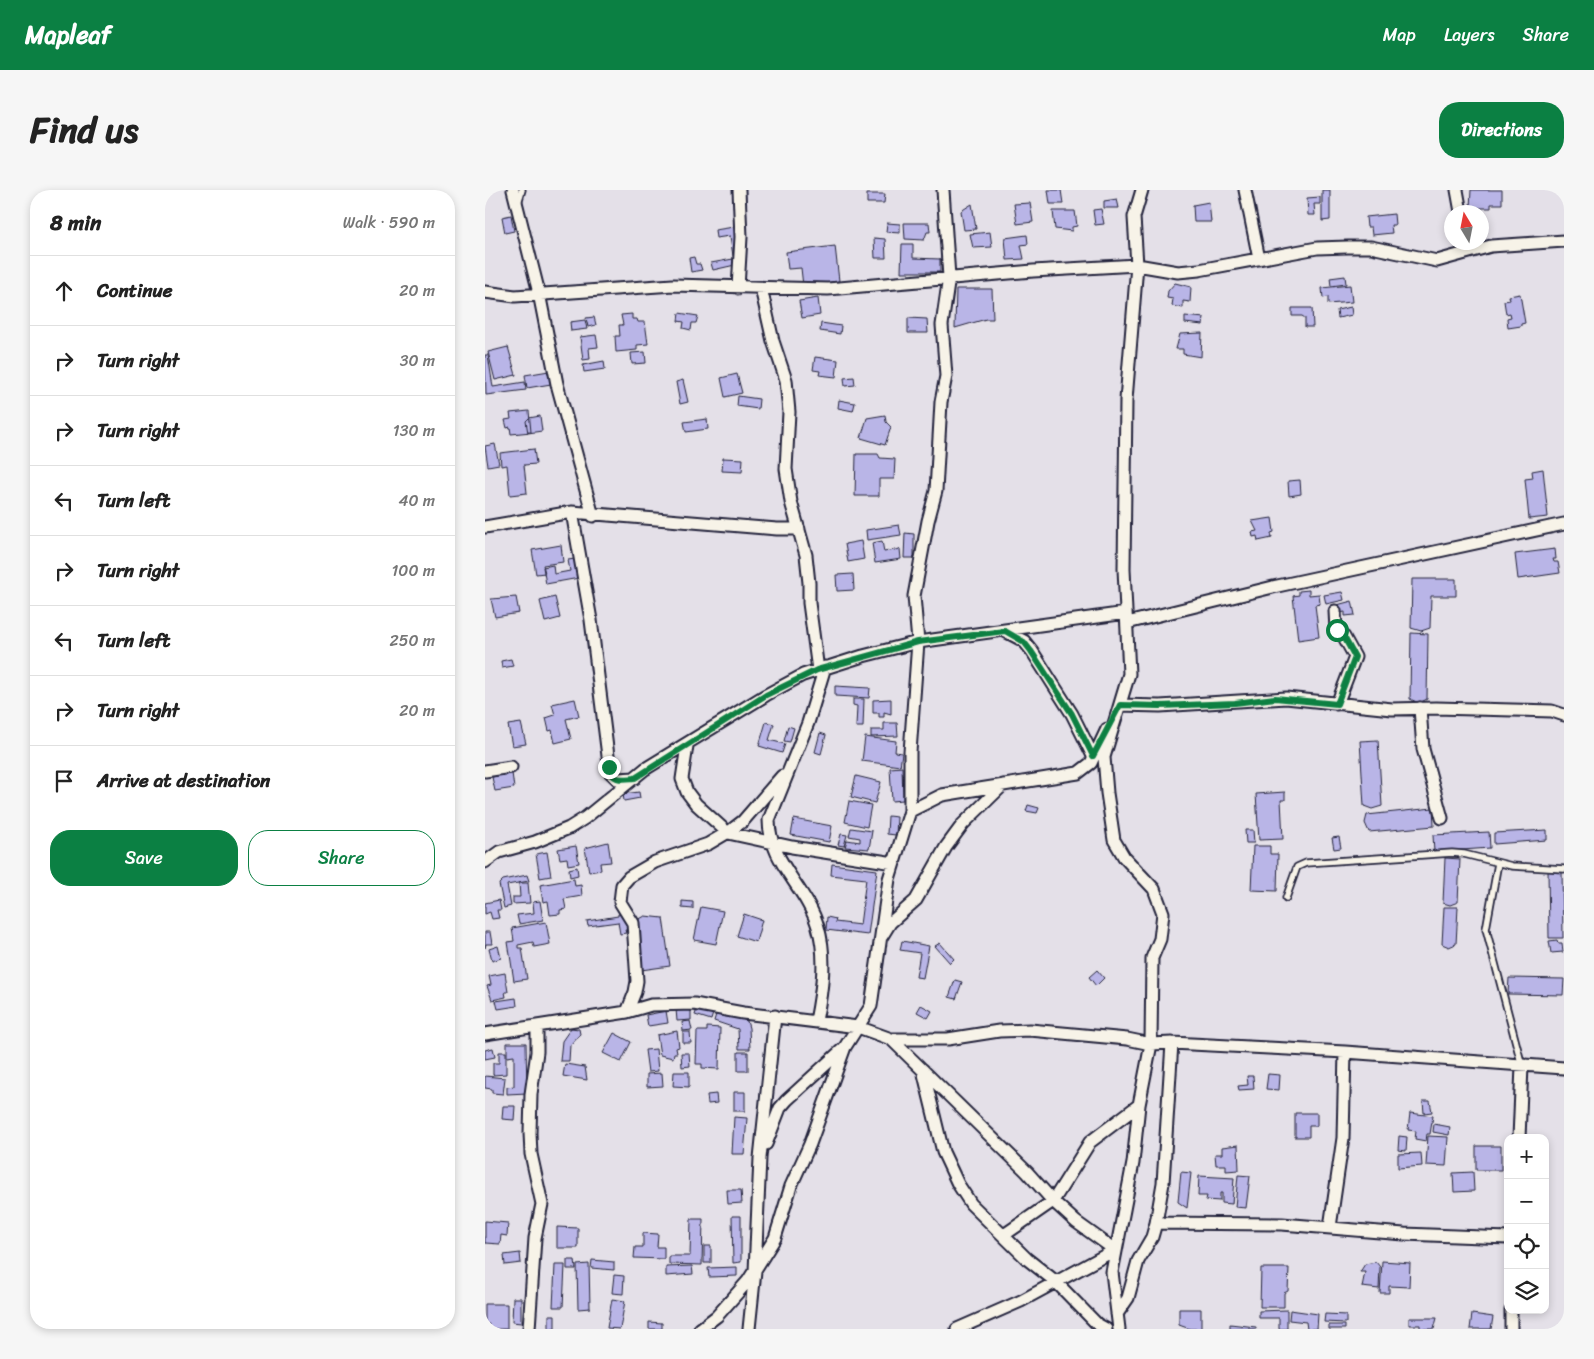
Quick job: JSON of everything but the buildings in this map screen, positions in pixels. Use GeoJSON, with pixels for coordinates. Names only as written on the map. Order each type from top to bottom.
{"type":"FeatureCollection","features":[{"type":"Feature","properties":{"kind":"street"},"geometry":{"type":"LineString","coordinates":[[513,190],[539,293],[557,384],[593,516]]}},
{"type":"Feature","properties":{"kind":"street"},"geometry":{"type":"LineString","coordinates":[[738,288],[741,237],[739,190]]}},
{"type":"Feature","properties":{"kind":"street"},"geometry":{"type":"LineString","coordinates":[[700,1329],[737,1295],[755,1271],[775,1238],[791,1186],[810,1144],[845,1047],[871,1006],[889,879],[910,811],[910,752],[918,642],[914,596],[928,521],[936,491],[941,402],[946,376],[942,325],[949,277],[943,190]]}},
{"type":"Feature","properties":{"kind":"street"},"geometry":{"type":"LineString","coordinates":[[1119,1329],[1112,1272],[1133,1163],[1139,1105],[1151,1044],[1152,958],[1160,939],[1163,913],[1154,889],[1124,857],[1114,840],[1104,757],[1129,674],[1124,569],[1126,381],[1137,265],[1134,217],[1141,190]]}},
{"type":"Feature","properties":{"kind":"street"},"geometry":{"type":"LineString","coordinates":[[1245,190],[1259,259]]}},
{"type":"Feature","properties":{"kind":"street"},"geometry":{"type":"LineString","coordinates":[[1457,190],[1460,205]]}},
{"type":"Feature","properties":{"kind":"street"},"geometry":{"type":"LineString","coordinates":[[1489,246],[1564,241]]}},
{"type":"Feature","properties":{"kind":"street"},"geometry":{"type":"LineString","coordinates":[[485,292],[505,296],[673,285],[738,288],[828,288],[949,277],[1137,265],[1163,270],[1185,271],[1317,248],[1355,247],[1378,249],[1437,262],[1461,250]]}},
{"type":"Feature","properties":{"kind":"street"},"geometry":{"type":"LineString","coordinates":[[761,288],[773,341],[786,380],[789,412],[786,469],[791,502],[799,529],[809,583],[809,603],[821,669],[793,763],[772,810],[769,830],[776,853],[797,886],[817,925],[823,976],[816,1021]]}},
{"type":"Feature","properties":{"kind":"street"},"geometry":{"type":"LineString","coordinates":[[485,527],[572,512],[593,516],[799,529]]}},
{"type":"Feature","properties":{"kind":"street"},"geometry":{"type":"LineString","coordinates":[[572,512],[591,620],[610,772],[617,779],[635,778]]}},
{"type":"Feature","properties":{"kind":"street"},"geometry":{"type":"LineString","coordinates":[[485,862],[499,852],[535,842],[569,828],[585,818],[635,778],[766,695],[821,669],[918,642],[1126,618],[1564,524]]}},
{"type":"Feature","properties":{"kind":"street"},"geometry":{"type":"LineString","coordinates":[[1335,611],[1337,630],[1344,637],[1355,657],[1337,704]]}},
{"type":"Feature","properties":{"kind":"street"},"geometry":{"type":"LineString","coordinates":[[1005,631],[1024,642],[1031,651],[1072,714],[1093,756]]}},
{"type":"Feature","properties":{"kind":"street"},"geometry":{"type":"LineString","coordinates":[[1120,706],[1227,703],[1275,698],[1392,709],[1552,711],[1564,716]]}},
{"type":"Feature","properties":{"kind":"street"},"geometry":{"type":"LineString","coordinates":[[910,811],[942,795],[1004,784],[1069,776],[1086,768],[1120,706]]}},
{"type":"Feature","properties":{"kind":"street"},"geometry":{"type":"LineString","coordinates":[[1420,708],[1423,749],[1442,818]]}},
{"type":"Feature","properties":{"kind":"street"},"geometry":{"type":"LineString","coordinates":[[687,746],[683,779],[687,792],[696,804],[728,833],[792,847],[894,863]]}},
{"type":"Feature","properties":{"kind":"street"},"geometry":{"type":"LineString","coordinates":[[627,1012],[635,992],[637,976],[633,924],[620,902],[622,885],[645,868],[708,844],[728,833],[743,821],[793,763]]}},
{"type":"Feature","properties":{"kind":"street"},"geometry":{"type":"LineString","coordinates":[[485,770],[511,766]]}},
{"type":"Feature","properties":{"kind":"street"},"geometry":{"type":"LineString","coordinates":[[879,942],[890,923],[916,900],[945,847],[963,824],[1004,784]]}},
{"type":"Feature","properties":{"kind":"street"},"geometry":{"type":"LineString","coordinates":[[485,1034],[627,1012],[651,1005],[694,1004],[858,1027],[891,1039],[948,1039],[999,1031],[1030,1030],[1127,1039],[1151,1044],[1172,1043],[1345,1052],[1564,1068]]}},
{"type":"Feature","properties":{"kind":"street"},"geometry":{"type":"LineString","coordinates":[[749,1329],[755,1271],[760,1158],[775,1016]]}},
{"type":"Feature","properties":{"kind":"street"},"geometry":{"type":"LineString","coordinates":[[529,1329],[535,1238],[542,1204],[531,1154],[530,1133],[531,1094],[537,1052],[537,1027]]}},
{"type":"Feature","properties":{"kind":"street"},"geometry":{"type":"LineString","coordinates":[[891,1039],[1053,1201],[1076,1222],[1115,1250]]}},
{"type":"Feature","properties":{"kind":"street"},"geometry":{"type":"LineString","coordinates":[[1117,1314],[1128,1298],[1134,1270],[1152,1237],[1156,1223],[1163,1183],[1172,1043]]}},
{"type":"Feature","properties":{"kind":"street"},"geometry":{"type":"LineString","coordinates":[[760,1158],[781,1108],[845,1047]]}},
{"type":"Feature","properties":{"kind":"street"},"geometry":{"type":"LineString","coordinates":[[1331,1227],[1343,1138],[1345,1052]]}},
{"type":"Feature","properties":{"kind":"street"},"geometry":{"type":"LineString","coordinates":[[1519,1134],[1522,1066]]}},
{"type":"Feature","properties":{"kind":"street"},"geometry":{"type":"LineString","coordinates":[[923,1070],[943,1152],[958,1184],[971,1204],[1027,1259],[1055,1281],[1102,1326]]}},
{"type":"Feature","properties":{"kind":"street"},"geometry":{"type":"LineString","coordinates":[[1004,1235],[1053,1201],[1090,1142],[1139,1105]]}},
{"type":"Feature","properties":{"kind":"street"},"geometry":{"type":"LineString","coordinates":[[1156,1223],[1331,1227],[1404,1234],[1504,1238]]}},
{"type":"Feature","properties":{"kind":"street"},"geometry":{"type":"LineString","coordinates":[[957,1329],[1021,1301],[1055,1281],[1084,1269],[1115,1250]]}},
{"type":"Feature","properties":{"kind":"street"},"geometry":{"type":"LineString","coordinates":[[1511,1314],[1511,1329]]}},
{"type":"Feature","properties":{"kind":"street"},"geometry":{"type":"LineString","coordinates":[[1085,1329],[1102,1326]]}},
{"type":"Feature","properties":{"kind":"lane"},"geometry":{"type":"LineString","coordinates":[[518,205],[522,190]]}},
{"type":"Feature","properties":{"kind":"lane"},"geometry":{"type":"LineString","coordinates":[[1285,898],[1297,867],[1306,863],[1451,853],[1464,854],[1498,863],[1564,869]]}},
{"type":"Feature","properties":{"kind":"lane"},"geometry":{"type":"LineString","coordinates":[[1498,863],[1486,929],[1522,1066]]}},
{"type":"Feature","properties":{"kind":"route"},"geometry":{"type":"LineString","coordinates":[[609,767],[613,777],[617,779],[635,778],[645,769],[687,746],[766,695],[803,675],[817,670],[918,642],[1005,631],[1024,642],[1031,651],[1072,714],[1093,756],[1097,745],[1120,705],[1160,706],[1235,703],[1275,698],[1337,704],[1355,654],[1343,635],[1337,632],[1337,630]]}}]}
